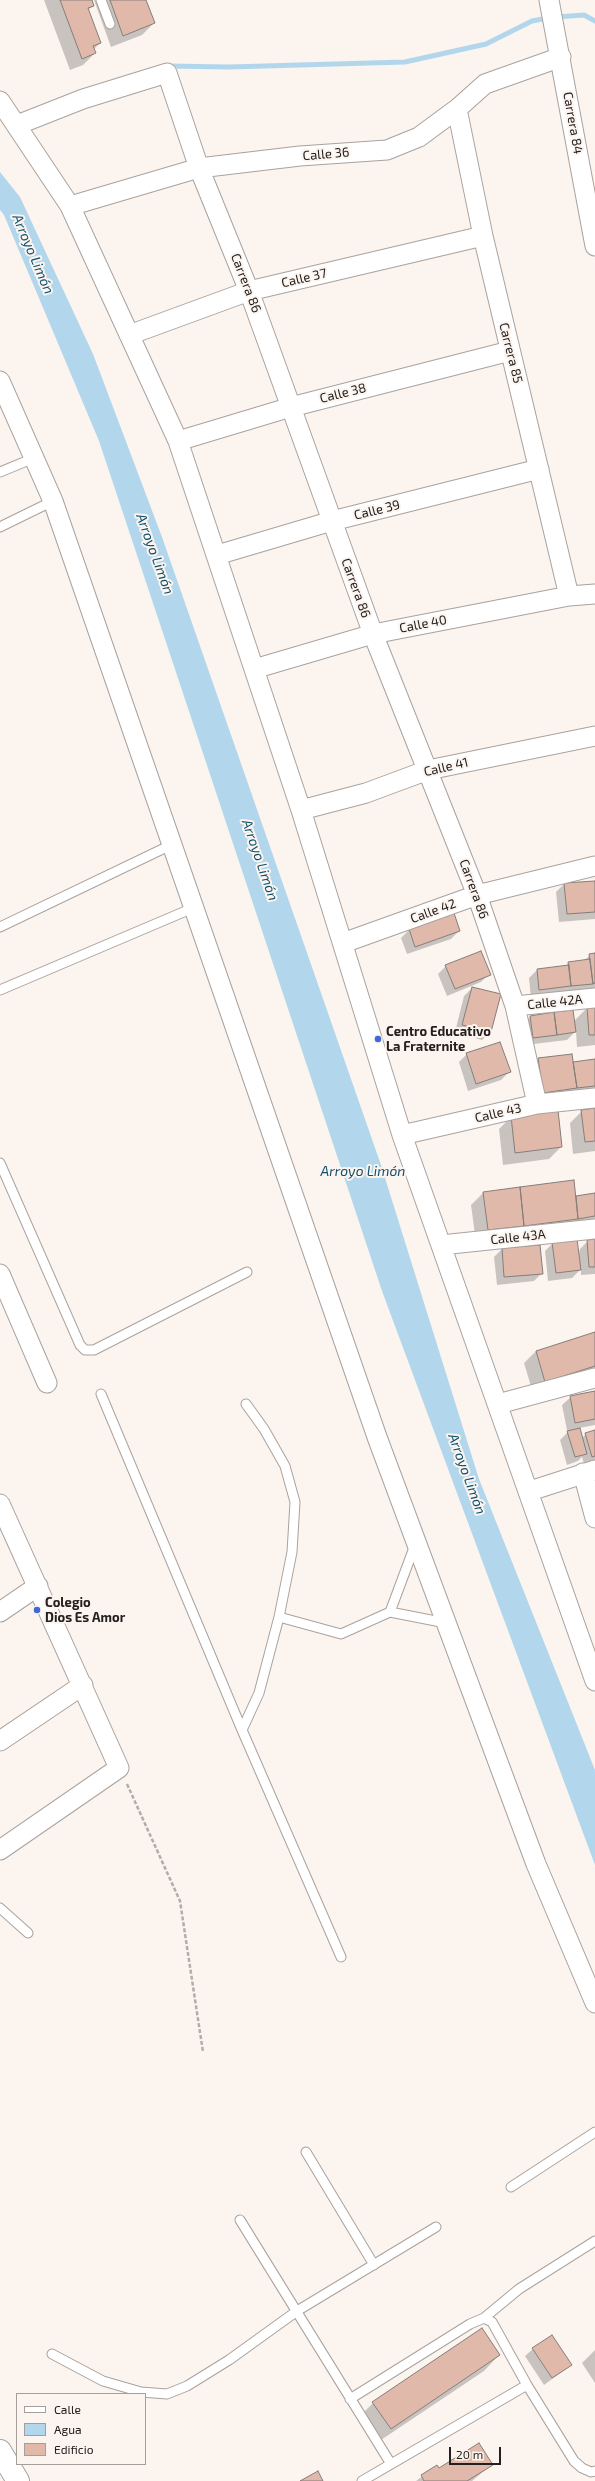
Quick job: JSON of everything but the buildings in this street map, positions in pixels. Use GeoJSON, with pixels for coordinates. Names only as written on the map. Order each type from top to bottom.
{"type":"FeatureCollection","features":[{"type":"Feature","properties":{"kind":"street","name":"Carrera 84"},"geometry":{"type":"LineString","coordinates":[[550,4],[595,246]]}},
{"type":"Feature","properties":{"kind":"street","name":"Calle 36"},"geometry":{"type":"LineString","coordinates":[[70,206],[199,168],[300,156],[387,150],[419,137],[458,109],[485,84],[561,57]]}},
{"type":"Feature","properties":{"kind":"street","name":"Carrera 86"},"geometry":{"type":"LineString","coordinates":[[17,125],[83,99],[167,73],[199,168],[250,291],[373,634],[477,895],[515,1006],[537,1104]]}},
{"type":"Feature","properties":{"kind":"street"},"geometry":{"type":"LineString","coordinates":[[0,101],[70,206],[178,441],[301,810],[402,1134],[530,1491],[595,1681]]}},
{"type":"Feature","properties":{"kind":"street","name":"Carrera 85"},"geometry":{"type":"LineString","coordinates":[[458,109],[483,236],[569,596]]}},
{"type":"Feature","properties":{"kind":"street","name":"Calle 37"},"geometry":{"type":"LineString","coordinates":[[129,335],[250,291],[483,236]]}},
{"type":"Feature","properties":{"kind":"street","name":"Calle 38"},"geometry":{"type":"LineString","coordinates":[[178,441],[291,407],[510,351]]}},
{"type":"Feature","properties":{"kind":"street"},"geometry":{"type":"LineString","coordinates":[[0,381],[53,501],[377,1437],[536,1864],[595,2003]]}},
{"type":"Feature","properties":{"kind":"street","name":"Calle 39"},"geometry":{"type":"LineString","coordinates":[[217,555],[332,521],[539,469]]}},
{"type":"Feature","properties":{"kind":"street","name":"Calle 40"},"geometry":{"type":"LineString","coordinates":[[254,669],[373,634],[569,596],[595,594]]}},
{"type":"Feature","properties":{"kind":"street","name":"Calle 41"},"geometry":{"type":"LineString","coordinates":[[301,810],[366,793],[428,770],[595,736]]}},
{"type":"Feature","properties":{"kind":"street","name":"Calle 42"},"geometry":{"type":"LineString","coordinates":[[343,943],[477,895],[595,866]]}},
{"type":"Feature","properties":{"kind":"street","name":"Calle 42A"},"geometry":{"type":"LineString","coordinates":[[515,1006],[595,998]]}},
{"type":"Feature","properties":{"kind":"street","name":"Calle 43"},"geometry":{"type":"LineString","coordinates":[[402,1134],[537,1104],[595,1098]]}},
{"type":"Feature","properties":{"kind":"street","name":"Calle 43A"},"geometry":{"type":"LineString","coordinates":[[441,1245],[595,1229]]}},
{"type":"Feature","properties":{"kind":"street"},"geometry":{"type":"LineString","coordinates":[[0,1274],[47,1383]]}},
{"type":"Feature","properties":{"kind":"street"},"geometry":{"type":"LineString","coordinates":[[498,1404],[595,1378]]}},
{"type":"Feature","properties":{"kind":"street"},"geometry":{"type":"LineString","coordinates":[[530,1491],[589,1472],[595,1518]]}},
{"type":"Feature","properties":{"kind":"street"},"geometry":{"type":"LineString","coordinates":[[0,1504],[83,1685],[119,1768],[0,1850]]}},
{"type":"Feature","properties":{"kind":"street"},"geometry":{"type":"LineString","coordinates":[[0,1612],[38,1586]]}},
{"type":"Feature","properties":{"kind":"street"},"geometry":{"type":"LineString","coordinates":[[0,1741],[83,1685]]}},
{"type":"Feature","properties":{"kind":"street"},"geometry":{"type":"LineString","coordinates":[[0,2451],[18,2481]]}},
{"type":"Feature","properties":{"kind":"lane"},"geometry":{"type":"LineString","coordinates":[[101,0],[110,24]]}},
{"type":"Feature","properties":{"kind":"lane"},"geometry":{"type":"LineString","coordinates":[[0,472],[34,458]]}},
{"type":"Feature","properties":{"kind":"lane"},"geometry":{"type":"LineString","coordinates":[[0,527],[53,501]]}},
{"type":"Feature","properties":{"kind":"lane"},"geometry":{"type":"LineString","coordinates":[[0,927],[171,845]]}},
{"type":"Feature","properties":{"kind":"lane"},"geometry":{"type":"LineString","coordinates":[[0,990],[193,908]]}},
{"type":"Feature","properties":{"kind":"lane"},"geometry":{"type":"LineString","coordinates":[[0,1163],[80,1345],[85,1350],[94,1350],[247,1272]]}},
{"type":"Feature","properties":{"kind":"lane"},"geometry":{"type":"LineString","coordinates":[[101,1394],[242,1730],[341,1957]]}},
{"type":"Feature","properties":{"kind":"lane"},"geometry":{"type":"LineString","coordinates":[[242,1730],[259,1693],[279,1616],[292,1552],[295,1502],[285,1466],[264,1429],[246,1404]]}},
{"type":"Feature","properties":{"kind":"lane"},"geometry":{"type":"LineString","coordinates":[[390,1612],[416,1542]]}},
{"type":"Feature","properties":{"kind":"lane"},"geometry":{"type":"LineString","coordinates":[[279,1616],[341,1634],[390,1612],[446,1623]]}},
{"type":"Feature","properties":{"kind":"lane"},"geometry":{"type":"LineString","coordinates":[[0,1908],[28,1932]]}},
{"type":"Feature","properties":{"kind":"lane"},"geometry":{"type":"LineString","coordinates":[[511,2187],[595,2132]]}},
{"type":"Feature","properties":{"kind":"lane"},"geometry":{"type":"LineString","coordinates":[[306,2152],[374,2265]]}},
{"type":"Feature","properties":{"kind":"lane"},"geometry":{"type":"LineString","coordinates":[[240,2220],[390,2464]]}},
{"type":"Feature","properties":{"kind":"lane"},"geometry":{"type":"LineString","coordinates":[[52,2354],[103,2381],[141,2392],[168,2394],[187,2386],[229,2360],[297,2312],[436,2227]]}},
{"type":"Feature","properties":{"kind":"lane"},"geometry":{"type":"LineString","coordinates":[[350,2399],[470,2324],[484,2318],[519,2289],[595,2241]]}},
{"type":"Feature","properties":{"kind":"lane"},"geometry":{"type":"LineString","coordinates":[[484,2318],[492,2322],[527,2385],[574,2461],[582,2468],[591,2472],[595,2471]]}},
{"type":"Feature","properties":{"kind":"lane"},"geometry":{"type":"LineString","coordinates":[[362,2481],[527,2385]]}},
{"type":"Feature","properties":{"kind":"path"},"geometry":{"type":"LineString","coordinates":[[119,1768],[180,1901],[203,2052]]}},
{"type":"Feature","properties":{"kind":"water","name":"Arroyo Limón"},"geometry":{"type":"Polygon","coordinates":[[[0,172],[20,197],[93,354],[162,537],[381,1165],[479,1479],[595,1770],[595,1865],[382,1291],[99,441],[4,215],[0,210],[0,172]]]}},
{"type":"Feature","properties":{"kind":"waterway"},"geometry":{"type":"LineString","coordinates":[[556,17],[584,15],[595,21]]}},
{"type":"Feature","properties":{"kind":"waterway"},"geometry":{"type":"LineString","coordinates":[[168,66],[229,67],[405,62],[486,44],[532,21],[548,18]]}},
{"type":"Feature","properties":{"kind":"place","name":"Centro Educativo La Fraternite"},"geometry":{"type":"Point","coordinates":[378,1039]}},
{"type":"Feature","properties":{"kind":"place","name":"Colegio Dios Es Amor"},"geometry":{"type":"Point","coordinates":[37,1610]}}]}
